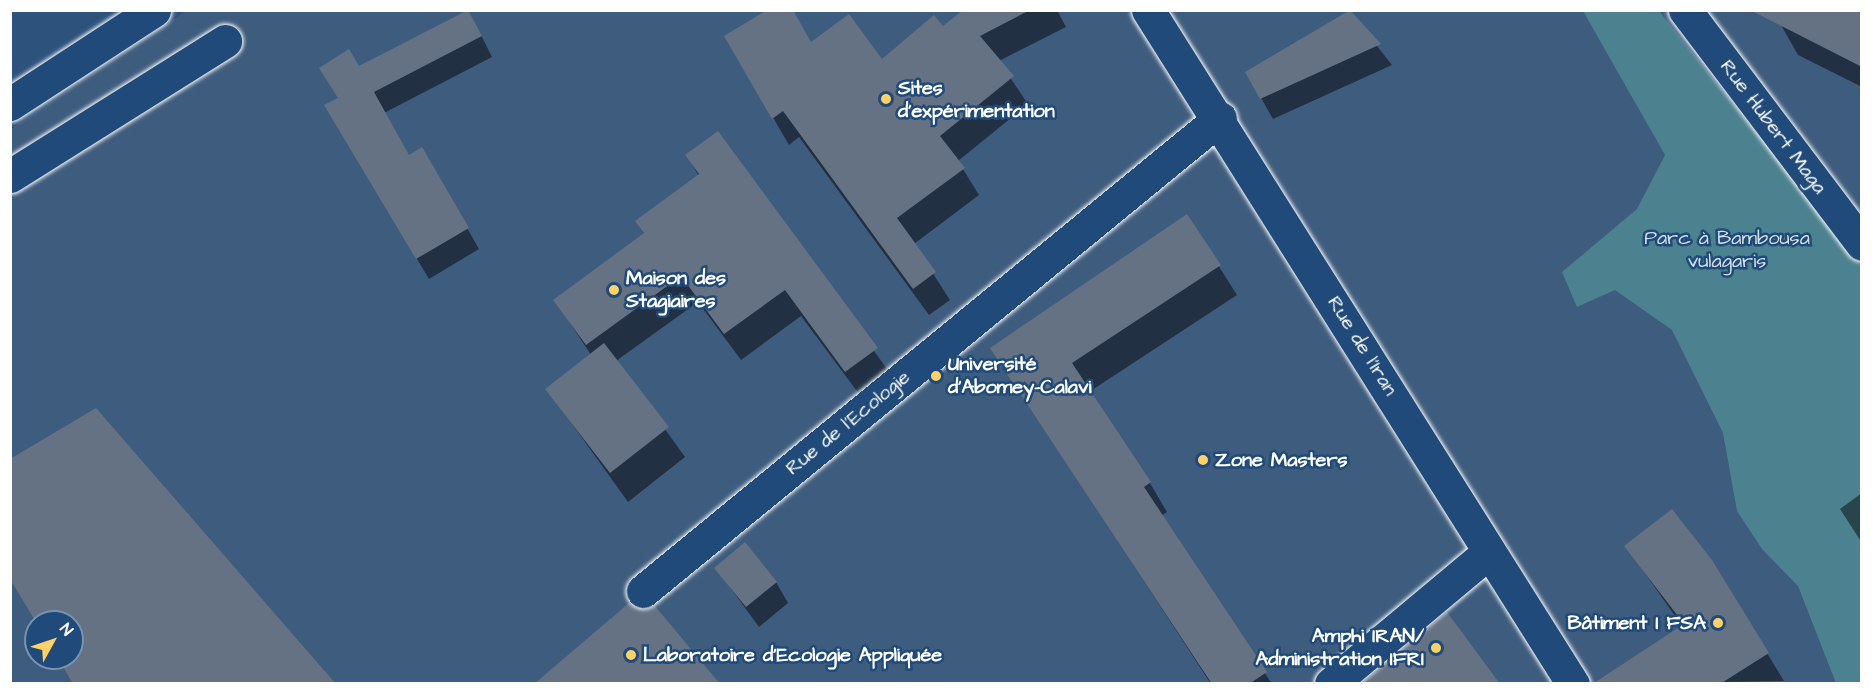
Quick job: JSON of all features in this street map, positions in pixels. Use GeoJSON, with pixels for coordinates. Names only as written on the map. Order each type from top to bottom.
{"type":"FeatureCollection","features":[{"type":"Feature","properties":{"kind":"street"},"geometry":{"type":"LineString","coordinates":[[10,104],[154,10]]}},
{"type":"Feature","properties":{"kind":"street","name":"Rue de l'Iran"},"geometry":{"type":"LineString","coordinates":[[1148,10],[1220,118],[1573,684]]}},
{"type":"Feature","properties":{"kind":"street","name":"Rue Hubert Maga"},"geometry":{"type":"LineString","coordinates":[[1685,10],[1862,244]]}},
{"type":"Feature","properties":{"kind":"street"},"geometry":{"type":"LineString","coordinates":[[10,176],[225,41]]}},
{"type":"Feature","properties":{"kind":"street","name":"Rue de l'Ecologie"},"geometry":{"type":"LineString","coordinates":[[643,591],[1220,118]]}},
{"type":"Feature","properties":{"kind":"street"},"geometry":{"type":"LineString","coordinates":[[1331,684],[1489,552]]}},
{"type":"Feature","properties":{"kind":"shaded area","name":"Université d'Abomey-Calavi"},"geometry":{"type":"Polygon","coordinates":[[[186,11],[1861,11],[1861,683],[11,684],[11,129],[186,11]]]}},
{"type":"Feature","properties":{"kind":"green space","name":"Parc à Bambousa vulagaris"},"geometry":{"type":"Polygon","coordinates":[[[1583,11],[1659,11],[1861,263],[1861,683],[1836,683],[1798,586],[1762,549],[1737,511],[1723,433],[1672,330],[1615,290],[1577,307],[1562,272],[1637,209],[1665,155],[1583,11]]]}},
{"type":"Feature","properties":{"kind":"building"},"geometry":{"type":"Polygon","coordinates":[[[468,10],[482,36],[374,92],[409,155],[422,147],[469,228],[416,259],[324,105],[338,98],[319,68],[349,49],[359,66],[468,10]]]}},
{"type":"Feature","properties":{"kind":"building"},"geometry":{"type":"Polygon","coordinates":[[[767,10],[793,10],[811,42],[849,14],[882,59],[934,15],[943,26],[963,10],[1030,10],[980,36],[1014,76],[940,136],[965,168],[897,218],[936,272],[913,289],[783,111],[772,119],[724,36],[767,10]]]}},
{"type":"Feature","properties":{"kind":"building"},"geometry":{"type":"Polygon","coordinates":[[[1350,10],[1381,44],[1260,99],[1245,72],[1350,10]]]}},
{"type":"Feature","properties":{"kind":"building"},"geometry":{"type":"Polygon","coordinates":[[[1750,10],[1862,10],[1862,67],[1750,10]]]}},
{"type":"Feature","properties":{"kind":"building"},"geometry":{"type":"Polygon","coordinates":[[[718,131],[878,348],[845,372],[785,290],[724,334],[681,276],[586,345],[553,300],[644,233],[635,221],[699,174],[685,155],[718,131]]]}},
{"type":"Feature","properties":{"kind":"building"},"geometry":{"type":"Polygon","coordinates":[[[1187,214],[1221,265],[1072,363],[1151,482],[1144,487],[1267,672],[1249,684],[1212,684],[990,348],[1187,214]]]}},
{"type":"Feature","properties":{"kind":"building"},"geometry":{"type":"Polygon","coordinates":[[[604,343],[669,427],[610,473],[545,389],[604,343]]]}},
{"type":"Feature","properties":{"kind":"building"},"geometry":{"type":"Polygon","coordinates":[[[96,408],[336,684],[73,684],[65,670],[84,670],[84,610],[29,610],[10,579],[10,459],[96,408]]]}},
{"type":"Feature","properties":{"kind":"building"},"geometry":{"type":"Polygon","coordinates":[[[1672,509],[1712,560],[1769,653],[1720,684],[1592,684],[1684,624],[1624,546],[1672,509]]]}},
{"type":"Feature","properties":{"kind":"building"},"geometry":{"type":"Polygon","coordinates":[[[745,542],[777,582],[746,607],[714,568],[745,542]]]}},
{"type":"Feature","properties":{"kind":"building","name":"Laboratoire d'Ecologie Appliquée"},"geometry":{"type":"Polygon","coordinates":[[[629,603],[645,610],[655,606],[720,684],[534,684],[629,603]]]}},
{"type":"Feature","properties":{"kind":"building","name":"Amphi IRAN/ Administration IFRI"},"geometry":{"type":"Polygon","coordinates":[[[1446,613],[1500,684],[1361,684],[1446,613]]]}},
{"type":"Feature","properties":{"kind":"place","name":"Sites d'expérimentation"},"geometry":{"type":"Point","coordinates":[886,99]}},
{"type":"Feature","properties":{"kind":"place","name":"Maison des Stagiaires"},"geometry":{"type":"Point","coordinates":[614,290]}},
{"type":"Feature","properties":{"kind":"place","name":"Université d'Abomey-Calavi"},"geometry":{"type":"Point","coordinates":[936,376]}},
{"type":"Feature","properties":{"kind":"place","name":"Zone Masters"},"geometry":{"type":"Point","coordinates":[1203,460]}},
{"type":"Feature","properties":{"kind":"place","name":"Bâtiment I FSA"},"geometry":{"type":"Point","coordinates":[1718,623]}},
{"type":"Feature","properties":{"kind":"place","name":"Amphi IRAN/ Administration IFRI"},"geometry":{"type":"Point","coordinates":[1436,648]}},
{"type":"Feature","properties":{"kind":"place","name":"Laboratoire d'Ecologie Appliquée"},"geometry":{"type":"Point","coordinates":[631,655]}}]}
